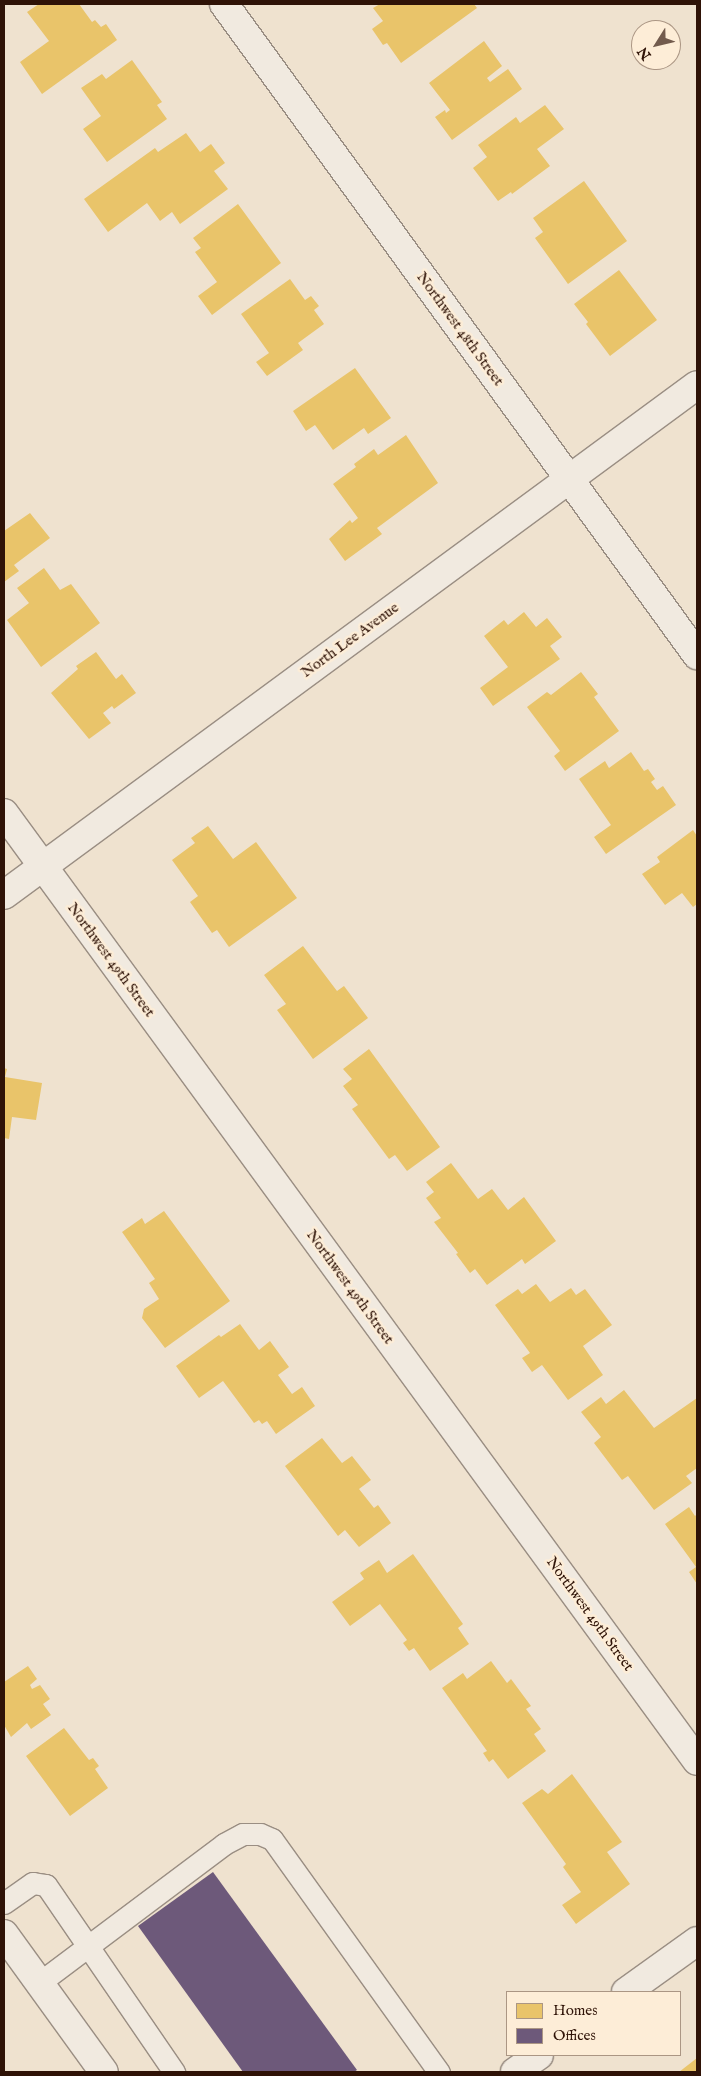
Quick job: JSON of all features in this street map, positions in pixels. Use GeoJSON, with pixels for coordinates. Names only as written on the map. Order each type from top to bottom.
{"type":"FeatureCollection","features":[{"type":"Feature","properties":{"kind":"street","name":"Northwest 48th Street"},"geometry":{"type":"LineString","coordinates":[[224,4],[697,655]]}},
{"type":"Feature","properties":{"kind":"street","name":"North Lee Avenue"},"geometry":{"type":"LineString","coordinates":[[4,895],[568,478],[697,385]]}},
{"type":"Feature","properties":{"kind":"street","name":"Northwest 49th Street"},"geometry":{"type":"LineString","coordinates":[[4,813],[697,1761]]}},
{"type":"Feature","properties":{"kind":"street"},"geometry":{"type":"LineString","coordinates":[[4,1934],[104,2072]]}},
{"type":"Feature","properties":{"kind":"street"},"geometry":{"type":"LineString","coordinates":[[627,1991],[697,1941]]}},
{"type":"Feature","properties":{"kind":"street"},"geometry":{"type":"LineString","coordinates":[[515,2072],[538,2056]]}},
{"type":"Feature","properties":{"kind":"lane"},"geometry":{"type":"LineString","coordinates":[[39,1983],[224,1844],[243,1834],[260,1834],[272,1839],[439,2072]]}},
{"type":"Feature","properties":{"kind":"lane"},"geometry":{"type":"LineString","coordinates":[[4,1903],[33,1883],[46,1885],[174,2072]]}},
{"type":"Feature","properties":{"kind":"building: Homes"},"geometry":{"type":"Polygon","coordinates":[[[39,4],[79,4],[92,22],[95,20],[101,27],[106,24],[117,40],[42,94],[20,62],[49,41],[27,12],[39,4]]]}},
{"type":"Feature","properties":{"kind":"building: Homes"},"geometry":{"type":"Polygon","coordinates":[[[380,4],[474,4],[477,8],[401,63],[387,43],[383,45],[372,29],[383,21],[373,8],[380,4]]]}},
{"type":"Feature","properties":{"kind":"building: Homes"},"geometry":{"type":"Polygon","coordinates":[[[484,41],[502,66],[487,78],[490,82],[508,69],[522,89],[452,140],[435,117],[445,110],[446,113],[450,110],[429,83],[484,41]]]}},
{"type":"Feature","properties":{"kind":"building: Homes"},"geometry":{"type":"Polygon","coordinates":[[[132,60],[162,102],[157,105],[167,119],[107,162],[83,129],[101,116],[81,88],[102,74],[106,79],[132,60]]]}},
{"type":"Feature","properties":{"kind":"building: Homes"},"geometry":{"type":"Polygon","coordinates":[[[545,105],[564,129],[537,149],[550,166],[512,194],[511,192],[498,201],[473,168],[487,157],[478,145],[516,117],[520,123],[545,105]]]}},
{"type":"Feature","properties":{"kind":"building: Homes"},"geometry":{"type":"Polygon","coordinates":[[[186,133],[200,152],[211,144],[225,163],[214,171],[228,189],[180,224],[172,212],[160,221],[147,203],[108,232],[84,199],[155,148],[158,152],[186,133]]]}},
{"type":"Feature","properties":{"kind":"building: Homes"},"geometry":{"type":"Polygon","coordinates":[[[584,181],[627,241],[568,284],[535,238],[543,232],[533,218],[584,181]]]}},
{"type":"Feature","properties":{"kind":"building: Homes"},"geometry":{"type":"Polygon","coordinates":[[[238,204],[281,263],[212,315],[198,296],[217,282],[195,252],[201,248],[193,238],[238,204]]]}},
{"type":"Feature","properties":{"kind":"building: Homes"},"geometry":{"type":"Polygon","coordinates":[[[619,270],[657,320],[610,356],[586,324],[588,322],[574,304],[619,270]]]}},
{"type":"Feature","properties":{"kind":"building: Homes"},"geometry":{"type":"Polygon","coordinates":[[[290,279],[305,300],[311,296],[319,306],[314,310],[324,324],[298,343],[303,350],[267,376],[256,362],[269,353],[241,314],[290,279]]]}},
{"type":"Feature","properties":{"kind":"building: Homes"},"geometry":{"type":"Polygon","coordinates":[[[355,368],[391,418],[368,434],[364,428],[333,450],[315,425],[306,431],[293,411],[355,368]]]}},
{"type":"Feature","properties":{"kind":"building: Homes"},"geometry":{"type":"Polygon","coordinates":[[[406,435],[438,483],[377,528],[382,534],[345,561],[329,539],[350,520],[352,523],[358,518],[333,484],[356,467],[354,464],[374,449],[378,455],[406,435]]]}},
{"type":"Feature","properties":{"kind":"building: Homes"},"geometry":{"type":"Polygon","coordinates":[[[30,513],[50,538],[14,565],[19,571],[4,582],[4,531],[30,513]]]}},
{"type":"Feature","properties":{"kind":"building: Homes"},"geometry":{"type":"Polygon","coordinates":[[[44,568],[60,590],[71,584],[100,623],[41,667],[7,620],[29,603],[17,588],[44,568]]]}},
{"type":"Feature","properties":{"kind":"building: Homes"},"geometry":{"type":"Polygon","coordinates":[[[524,612],[536,627],[547,618],[562,637],[550,646],[560,659],[493,706],[480,688],[508,667],[484,636],[504,620],[508,625],[524,612]]]}},
{"type":"Feature","properties":{"kind":"building: Homes"},"geometry":{"type":"Polygon","coordinates":[[[96,652],[116,679],[122,674],[136,693],[114,709],[112,706],[103,713],[111,723],[89,739],[51,693],[78,669],[76,666],[96,652]]]}},
{"type":"Feature","properties":{"kind":"building: Homes"},"geometry":{"type":"Polygon","coordinates":[[[581,672],[598,694],[594,697],[619,731],[565,771],[554,756],[560,751],[527,707],[547,692],[551,695],[581,672]]]}},
{"type":"Feature","properties":{"kind":"building: Homes"},"geometry":{"type":"Polygon","coordinates":[[[631,752],[644,771],[648,769],[655,779],[651,782],[657,790],[663,786],[676,805],[606,854],[594,837],[611,825],[579,779],[605,761],[609,768],[631,752]]]}},
{"type":"Feature","properties":{"kind":"building: Homes"},"geometry":{"type":"Polygon","coordinates":[[[208,826],[233,859],[256,842],[297,898],[229,947],[217,930],[212,933],[190,902],[198,896],[172,860],[195,843],[191,838],[208,826]]]}},
{"type":"Feature","properties":{"kind":"building: Homes"},"geometry":{"type":"Polygon","coordinates":[[[693,830],[697,836],[697,904],[693,907],[682,893],[665,905],[642,874],[660,862],[657,857],[693,830]]]}},
{"type":"Feature","properties":{"kind":"building: Homes"},"geometry":{"type":"Polygon","coordinates":[[[303,946],[337,991],[344,986],[368,1018],[313,1059],[277,1010],[286,1004],[264,975],[303,946]]]}},
{"type":"Feature","properties":{"kind":"building: Homes"},"geometry":{"type":"Polygon","coordinates":[[[369,1049],[440,1147],[407,1171],[395,1155],[389,1159],[352,1109],[358,1105],[343,1086],[352,1079],[343,1069],[369,1049]]]}},
{"type":"Feature","properties":{"kind":"building: Homes"},"geometry":{"type":"Polygon","coordinates":[[[4,1068],[7,1069],[5,1077],[42,1083],[36,1120],[12,1117],[9,1139],[4,1138],[4,1068]]]}},
{"type":"Feature","properties":{"kind":"building: Homes"},"geometry":{"type":"Polygon","coordinates":[[[451,1163],[478,1199],[492,1189],[508,1210],[524,1197],[556,1241],[525,1264],[522,1259],[487,1285],[475,1269],[470,1273],[456,1254],[458,1253],[434,1222],[441,1218],[426,1198],[434,1192],[426,1182],[451,1163]]]}},
{"type":"Feature","properties":{"kind":"building: Homes"},"geometry":{"type":"Polygon","coordinates":[[[164,1211],[230,1301],[165,1348],[142,1318],[144,1309],[159,1299],[149,1283],[155,1279],[122,1232],[142,1218],[145,1224],[164,1211]]]}},
{"type":"Feature","properties":{"kind":"building: Homes"},"geometry":{"type":"Polygon","coordinates":[[[536,1284],[550,1302],[571,1288],[576,1295],[585,1289],[612,1325],[583,1346],[603,1375],[568,1400],[542,1365],[532,1372],[522,1358],[530,1353],[495,1305],[518,1289],[522,1294],[536,1284]]]}},
{"type":"Feature","properties":{"kind":"building: Homes"},"geometry":{"type":"Polygon","coordinates":[[[240,1324],[259,1350],[270,1341],[289,1367],[278,1375],[292,1394],[302,1387],[315,1406],[276,1434],[267,1421],[262,1424],[259,1420],[254,1423],[223,1381],[199,1398],[176,1366],[219,1335],[221,1337],[240,1324]]]}},
{"type":"Feature","properties":{"kind":"building: Homes"},"geometry":{"type":"Polygon","coordinates":[[[624,1390],[654,1428],[697,1398],[697,1468],[686,1476],[692,1483],[654,1510],[628,1476],[622,1480],[594,1443],[601,1437],[581,1412],[601,1397],[606,1404],[624,1390]]]}},
{"type":"Feature","properties":{"kind":"building: Homes"},"geometry":{"type":"Polygon","coordinates":[[[322,1438],[342,1463],[352,1456],[371,1480],[359,1489],[374,1508],[378,1505],[391,1523],[359,1547],[345,1530],[338,1536],[285,1466],[322,1438]]]}},
{"type":"Feature","properties":{"kind":"building: Homes"},"geometry":{"type":"Polygon","coordinates":[[[689,1507],[695,1516],[697,1514],[697,1584],[689,1572],[696,1567],[665,1524],[689,1507]]]}},
{"type":"Feature","properties":{"kind":"building: Homes"},"geometry":{"type":"Polygon","coordinates":[[[413,1554],[463,1624],[458,1628],[469,1644],[430,1671],[414,1648],[409,1651],[403,1643],[407,1640],[380,1604],[350,1626],[332,1602],[364,1579],[360,1573],[379,1560],[387,1573],[413,1554]]]}},
{"type":"Feature","properties":{"kind":"building: Homes"},"geometry":{"type":"Polygon","coordinates":[[[491,1661],[507,1683],[511,1679],[531,1706],[526,1709],[541,1729],[534,1734],[546,1751],[508,1779],[493,1759],[489,1762],[483,1753],[487,1751],[442,1688],[463,1673],[467,1679],[491,1661]]]}},
{"type":"Feature","properties":{"kind":"building: Homes"},"geometry":{"type":"Polygon","coordinates":[[[28,1666],[37,1679],[30,1685],[32,1689],[40,1685],[50,1699],[43,1704],[51,1715],[31,1729],[27,1723],[11,1737],[4,1725],[4,1682],[28,1666]]]}},
{"type":"Feature","properties":{"kind":"building: Homes"},"geometry":{"type":"Polygon","coordinates":[[[64,1728],[89,1760],[93,1758],[99,1766],[95,1769],[108,1788],[70,1816],[26,1756],[64,1728]]]}},
{"type":"Feature","properties":{"kind":"building: Homes"},"geometry":{"type":"Polygon","coordinates":[[[572,1774],[622,1842],[607,1852],[630,1884],[576,1924],[562,1905],[581,1892],[563,1867],[566,1864],[522,1803],[542,1789],[548,1794],[572,1774]]]}},
{"type":"Feature","properties":{"kind":"building: Homes"},"geometry":{"type":"Polygon","coordinates":[[[697,2058],[697,2072],[679,2072],[697,2058]]]}},
{"type":"Feature","properties":{"kind":"building: Offices"},"geometry":{"type":"Polygon","coordinates":[[[213,1872],[357,2070],[354,2072],[243,2072],[138,1926],[213,1872]]]}}]}
